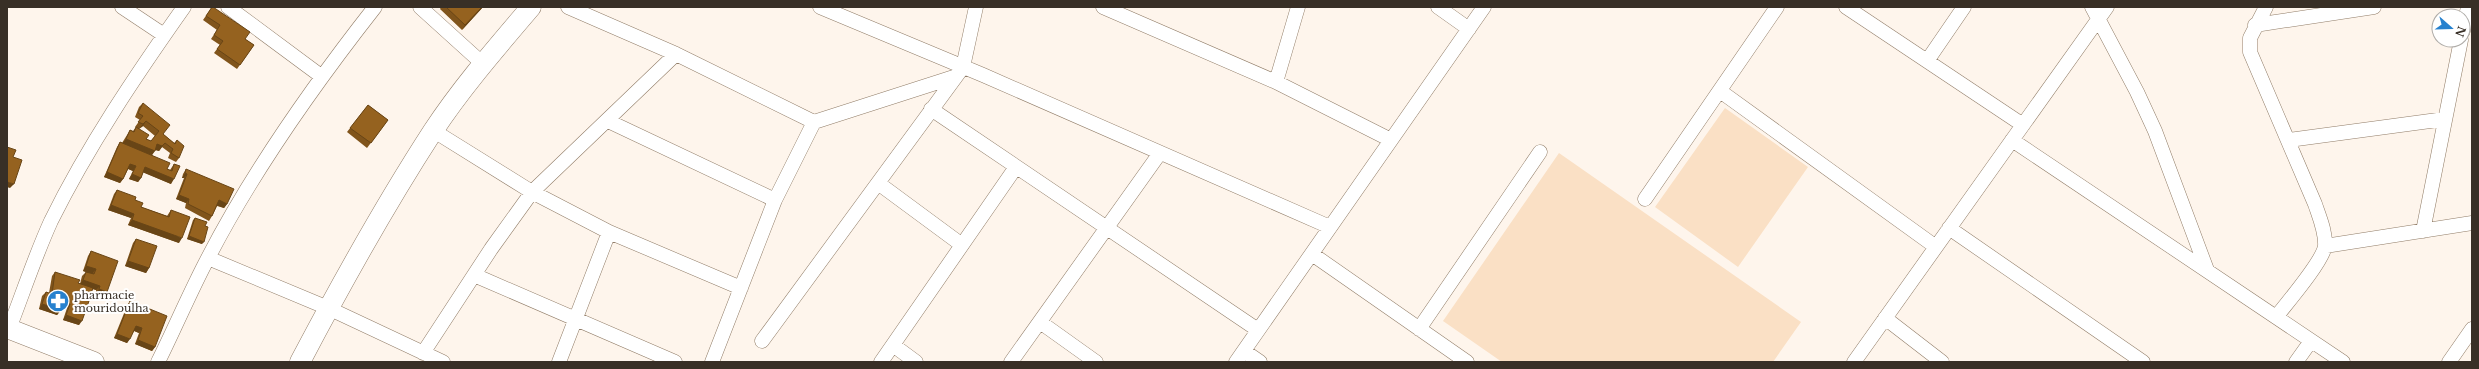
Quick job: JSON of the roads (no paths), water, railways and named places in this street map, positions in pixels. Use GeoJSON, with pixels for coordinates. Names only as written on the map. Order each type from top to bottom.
{"type":"FeatureCollection","features":[{"type":"Feature","properties":{"kind":"street"},"geometry":{"type":"LineString","coordinates":[[122,7],[164,35]]}},
{"type":"Feature","properties":{"kind":"street"},"geometry":{"type":"LineString","coordinates":[[94,362],[72,358],[8,328],[37,253],[55,214],[141,67],[184,7]]}},
{"type":"Feature","properties":{"kind":"street"},"geometry":{"type":"LineString","coordinates":[[228,7],[321,76]]}},
{"type":"Feature","properties":{"kind":"street"},"geometry":{"type":"LineString","coordinates":[[158,362],[208,258],[271,150],[321,76],[375,7]]}},
{"type":"Feature","properties":{"kind":"street"},"geometry":{"type":"LineString","coordinates":[[420,7],[483,64]]}},
{"type":"Feature","properties":{"kind":"street"},"geometry":{"type":"LineString","coordinates":[[300,362],[328,308],[434,130],[483,64],[531,7]]}},
{"type":"Feature","properties":{"kind":"street"},"geometry":{"type":"LineString","coordinates":[[568,7],[676,54],[814,122]]}},
{"type":"Feature","properties":{"kind":"street"},"geometry":{"type":"LineString","coordinates":[[820,7],[959,72],[1160,153],[1330,227]]}},
{"type":"Feature","properties":{"kind":"street"},"geometry":{"type":"LineString","coordinates":[[762,341],[959,72],[976,7]]}},
{"type":"Feature","properties":{"kind":"street"},"geometry":{"type":"LineString","coordinates":[[1103,7],[1276,82],[1391,140]]}},
{"type":"Feature","properties":{"kind":"street"},"geometry":{"type":"LineString","coordinates":[[1276,82],[1298,7]]}},
{"type":"Feature","properties":{"kind":"street"},"geometry":{"type":"LineString","coordinates":[[1438,7],[1469,28]]}},
{"type":"Feature","properties":{"kind":"street"},"geometry":{"type":"LineString","coordinates":[[1260,362],[1240,356],[1484,7]]}},
{"type":"Feature","properties":{"kind":"street"},"geometry":{"type":"LineString","coordinates":[[1645,199],[1777,7]]}},
{"type":"Feature","properties":{"kind":"street"},"geometry":{"type":"LineString","coordinates":[[1846,7],[2023,125]]}},
{"type":"Feature","properties":{"kind":"street"},"geometry":{"type":"LineString","coordinates":[[1927,61],[1964,7]]}},
{"type":"Feature","properties":{"kind":"street"},"geometry":{"type":"LineString","coordinates":[[2092,7],[2137,92],[2155,131],[2207,270]]}},
{"type":"Feature","properties":{"kind":"street"},"geometry":{"type":"LineString","coordinates":[[1854,362],[2107,7]]}},
{"type":"Feature","properties":{"kind":"street"},"geometry":{"type":"LineString","coordinates":[[2266,7],[2255,25],[2250,38],[2250,52],[2289,140],[2315,204],[2323,229],[2325,246],[2320,258],[2276,317]]}},
{"type":"Feature","properties":{"kind":"street"},"geometry":{"type":"LineString","coordinates":[[2255,25],[2374,7]]}},
{"type":"Feature","properties":{"kind":"street"},"geometry":{"type":"LineString","coordinates":[[2423,231],[2459,48]]}},
{"type":"Feature","properties":{"kind":"street"},"geometry":{"type":"LineString","coordinates":[[423,353],[474,275],[532,192],[608,121],[676,54]]}},
{"type":"Feature","properties":{"kind":"street"},"geometry":{"type":"LineString","coordinates":[[712,362],[775,200],[814,122],[959,72]]}},
{"type":"Feature","properties":{"kind":"street"},"geometry":{"type":"LineString","coordinates":[[1720,91],[1936,247]]}},
{"type":"Feature","properties":{"kind":"street"},"geometry":{"type":"LineString","coordinates":[[932,110],[1258,330]]}},
{"type":"Feature","properties":{"kind":"street"},"geometry":{"type":"LineString","coordinates":[[2289,140],[2445,119]]}},
{"type":"Feature","properties":{"kind":"street"},"geometry":{"type":"LineString","coordinates":[[608,121],[775,200]]}},
{"type":"Feature","properties":{"kind":"street"},"geometry":{"type":"LineString","coordinates":[[434,130],[532,192],[609,232],[741,288]]}},
{"type":"Feature","properties":{"kind":"street"},"geometry":{"type":"LineString","coordinates":[[2012,140],[2343,362]]}},
{"type":"Feature","properties":{"kind":"street"},"geometry":{"type":"LineString","coordinates":[[1419,329],[1540,152]]}},
{"type":"Feature","properties":{"kind":"street"},"geometry":{"type":"LineString","coordinates":[[1011,362],[1160,153]]}},
{"type":"Feature","properties":{"kind":"street"},"geometry":{"type":"LineString","coordinates":[[881,362],[1016,168]]}},
{"type":"Feature","properties":{"kind":"street"},"geometry":{"type":"LineString","coordinates":[[878,183],[962,245]]}},
{"type":"Feature","properties":{"kind":"street"},"geometry":{"type":"LineString","coordinates":[[2325,246],[2472,223]]}},
{"type":"Feature","properties":{"kind":"street"},"geometry":{"type":"LineString","coordinates":[[1949,228],[2143,362]]}},
{"type":"Feature","properties":{"kind":"street"},"geometry":{"type":"LineString","coordinates":[[559,362],[609,232]]}},
{"type":"Feature","properties":{"kind":"street"},"geometry":{"type":"LineString","coordinates":[[1312,254],[1467,362]]}},
{"type":"Feature","properties":{"kind":"street"},"geometry":{"type":"LineString","coordinates":[[208,258],[328,308],[443,362]]}},
{"type":"Feature","properties":{"kind":"street"},"geometry":{"type":"LineString","coordinates":[[474,275],[675,362]]}},
{"type":"Feature","properties":{"kind":"street"},"geometry":{"type":"LineString","coordinates":[[1885,318],[1942,362]]}},
{"type":"Feature","properties":{"kind":"street"},"geometry":{"type":"LineString","coordinates":[[1040,322],[1096,362]]}},
{"type":"Feature","properties":{"kind":"street"},"geometry":{"type":"LineString","coordinates":[[2449,362],[2472,329]]}},
{"type":"Feature","properties":{"kind":"street"},"geometry":{"type":"LineString","coordinates":[[2296,362],[2311,340]]}},
{"type":"Feature","properties":{"kind":"street"},"geometry":{"type":"LineString","coordinates":[[893,346],[916,362]]}},
{"type":"Feature","properties":{"kind":"place","name":"pharmacie mouridoulha"},"geometry":{"type":"Point","coordinates":[58,301]}}]}
